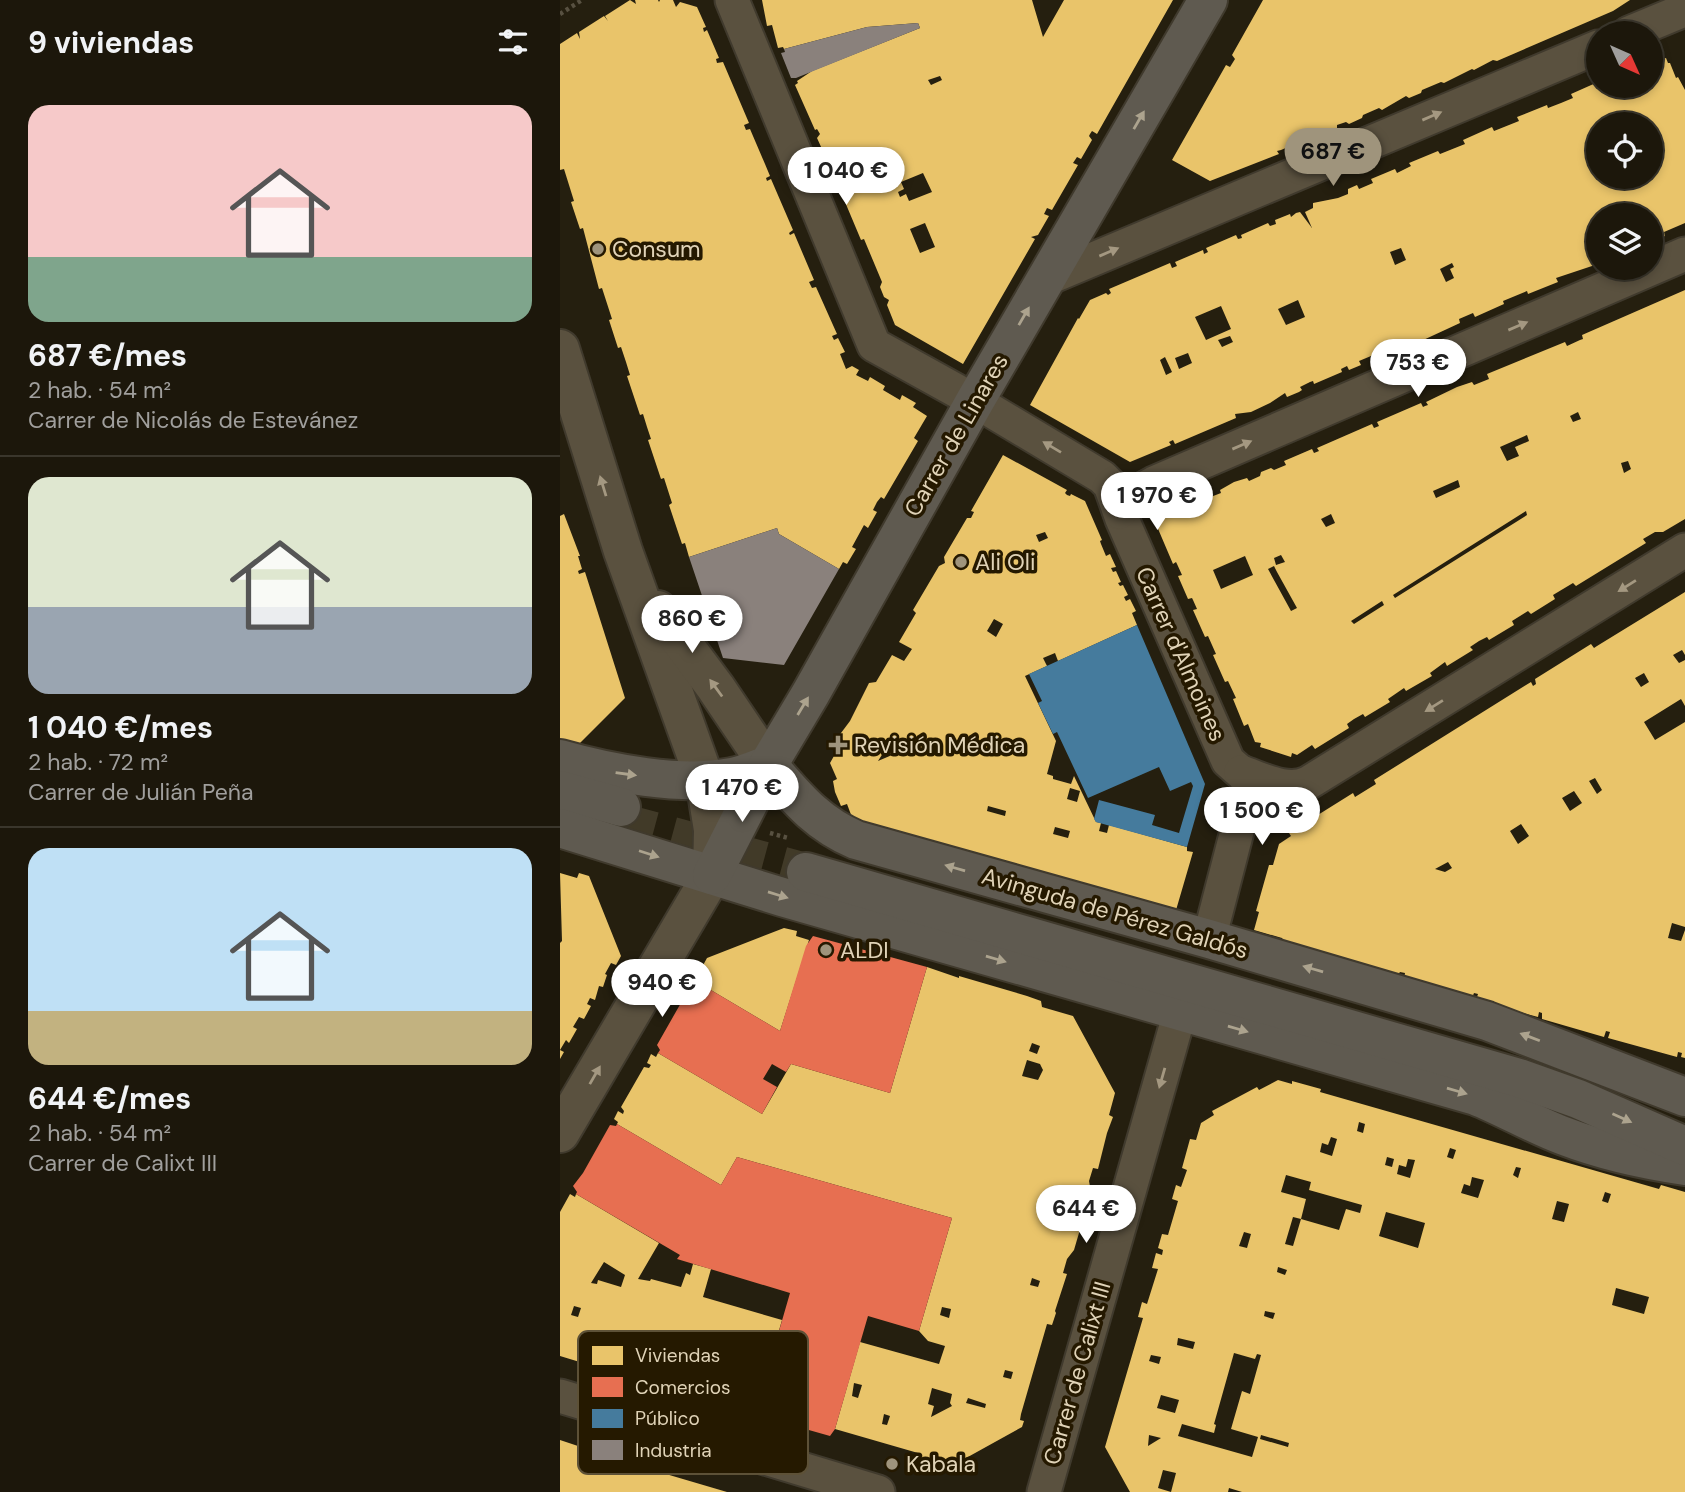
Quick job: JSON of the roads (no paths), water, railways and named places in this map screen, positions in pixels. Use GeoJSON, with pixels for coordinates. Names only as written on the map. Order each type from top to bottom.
{"type":"FeatureCollection","features":[{"type":"Feature","properties":{"kind":"main road","name":"Carrer de Linares"},"geometry":{"type":"LineString","coordinates":[[712,875],[768,765],[1208,0]]}},
{"type":"Feature","properties":{"kind":"main road"},"geometry":{"type":"LineString","coordinates":[[560,349],[623,551],[705,780],[713,830],[712,875],[560,1133]]}},
{"type":"Feature","properties":{"kind":"main road"},"geometry":{"type":"LineString","coordinates":[[560,759],[600,771],[641,777],[705,780],[733,777],[768,765],[653,602],[623,551]]}},
{"type":"Feature","properties":{"kind":"main road","name":"Avinguda de Pérez Galdós"},"geometry":{"type":"LineString","coordinates":[[768,765],[817,818],[833,830],[856,840],[1209,939],[1487,1021],[1685,1098]]}},
{"type":"Feature","properties":{"kind":"main road"},"geometry":{"type":"LineString","coordinates":[[560,790],[619,814],[560,804]]}},
{"type":"Feature","properties":{"kind":"main road"},"geometry":{"type":"LineString","coordinates":[[560,828],[1180,1012],[1476,1096],[1566,1137],[1643,1160],[1685,1166]]}},
{"type":"Feature","properties":{"kind":"main road","name":"Avinguda de Pérez Galdós"},"geometry":{"type":"LineString","coordinates":[[1685,1098],[1574,1077],[1476,1052],[808,865],[1519,1078],[1567,1095],[1685,1146]]}},
{"type":"Feature","properties":{"kind":"street","name":"Carrer d'Almoines"},"geometry":{"type":"LineString","coordinates":[[732,0],[874,345],[975,401],[1102,477],[1110,485],[1228,761],[1241,772]]}},
{"type":"Feature","properties":{"kind":"street"},"geometry":{"type":"LineString","coordinates":[[1655,21],[1681,9]]}},
{"type":"Feature","properties":{"kind":"street"},"geometry":{"type":"LineString","coordinates":[[1046,279],[1586,52]]}},
{"type":"Feature","properties":{"kind":"street"},"geometry":{"type":"LineString","coordinates":[[1120,512],[1136,492],[1154,483],[1685,254]]}},
{"type":"Feature","properties":{"kind":"street"},"geometry":{"type":"LineString","coordinates":[[1241,772],[1287,787],[1301,787],[1685,550]]}},
{"type":"Feature","properties":{"kind":"street"},"geometry":{"type":"LineString","coordinates":[[1209,939],[1248,793],[1247,778],[1241,772]]}},
{"type":"Feature","properties":{"kind":"street","name":"Carrer de Calixt III"},"geometry":{"type":"LineString","coordinates":[[1044,1492],[1180,1012]]}},
{"type":"Feature","properties":{"kind":"street"},"geometry":{"type":"LineString","coordinates":[[560,1396],[578,1401]]}},
{"type":"Feature","properties":{"kind":"street"},"geometry":{"type":"LineString","coordinates":[[808,1471],[878,1492]]}},
{"type":"Feature","properties":{"kind":"tunnel"},"geometry":{"type":"LineString","coordinates":[[617,821],[806,872]]}},
{"type":"Feature","properties":{"kind":"place","name":"Consum"},"geometry":{"type":"Point","coordinates":[598,249]}},
{"type":"Feature","properties":{"kind":"place","name":"Ali Oli"},"geometry":{"type":"Point","coordinates":[961,562]}},
{"type":"Feature","properties":{"kind":"place","name":"Revisión Médica"},"geometry":{"type":"Point","coordinates":[838,745]}},
{"type":"Feature","properties":{"kind":"place","name":"ALDI"},"geometry":{"type":"Point","coordinates":[826,950]}},
{"type":"Feature","properties":{"kind":"place","name":"Kabala"},"geometry":{"type":"Point","coordinates":[892,1464]}}]}
